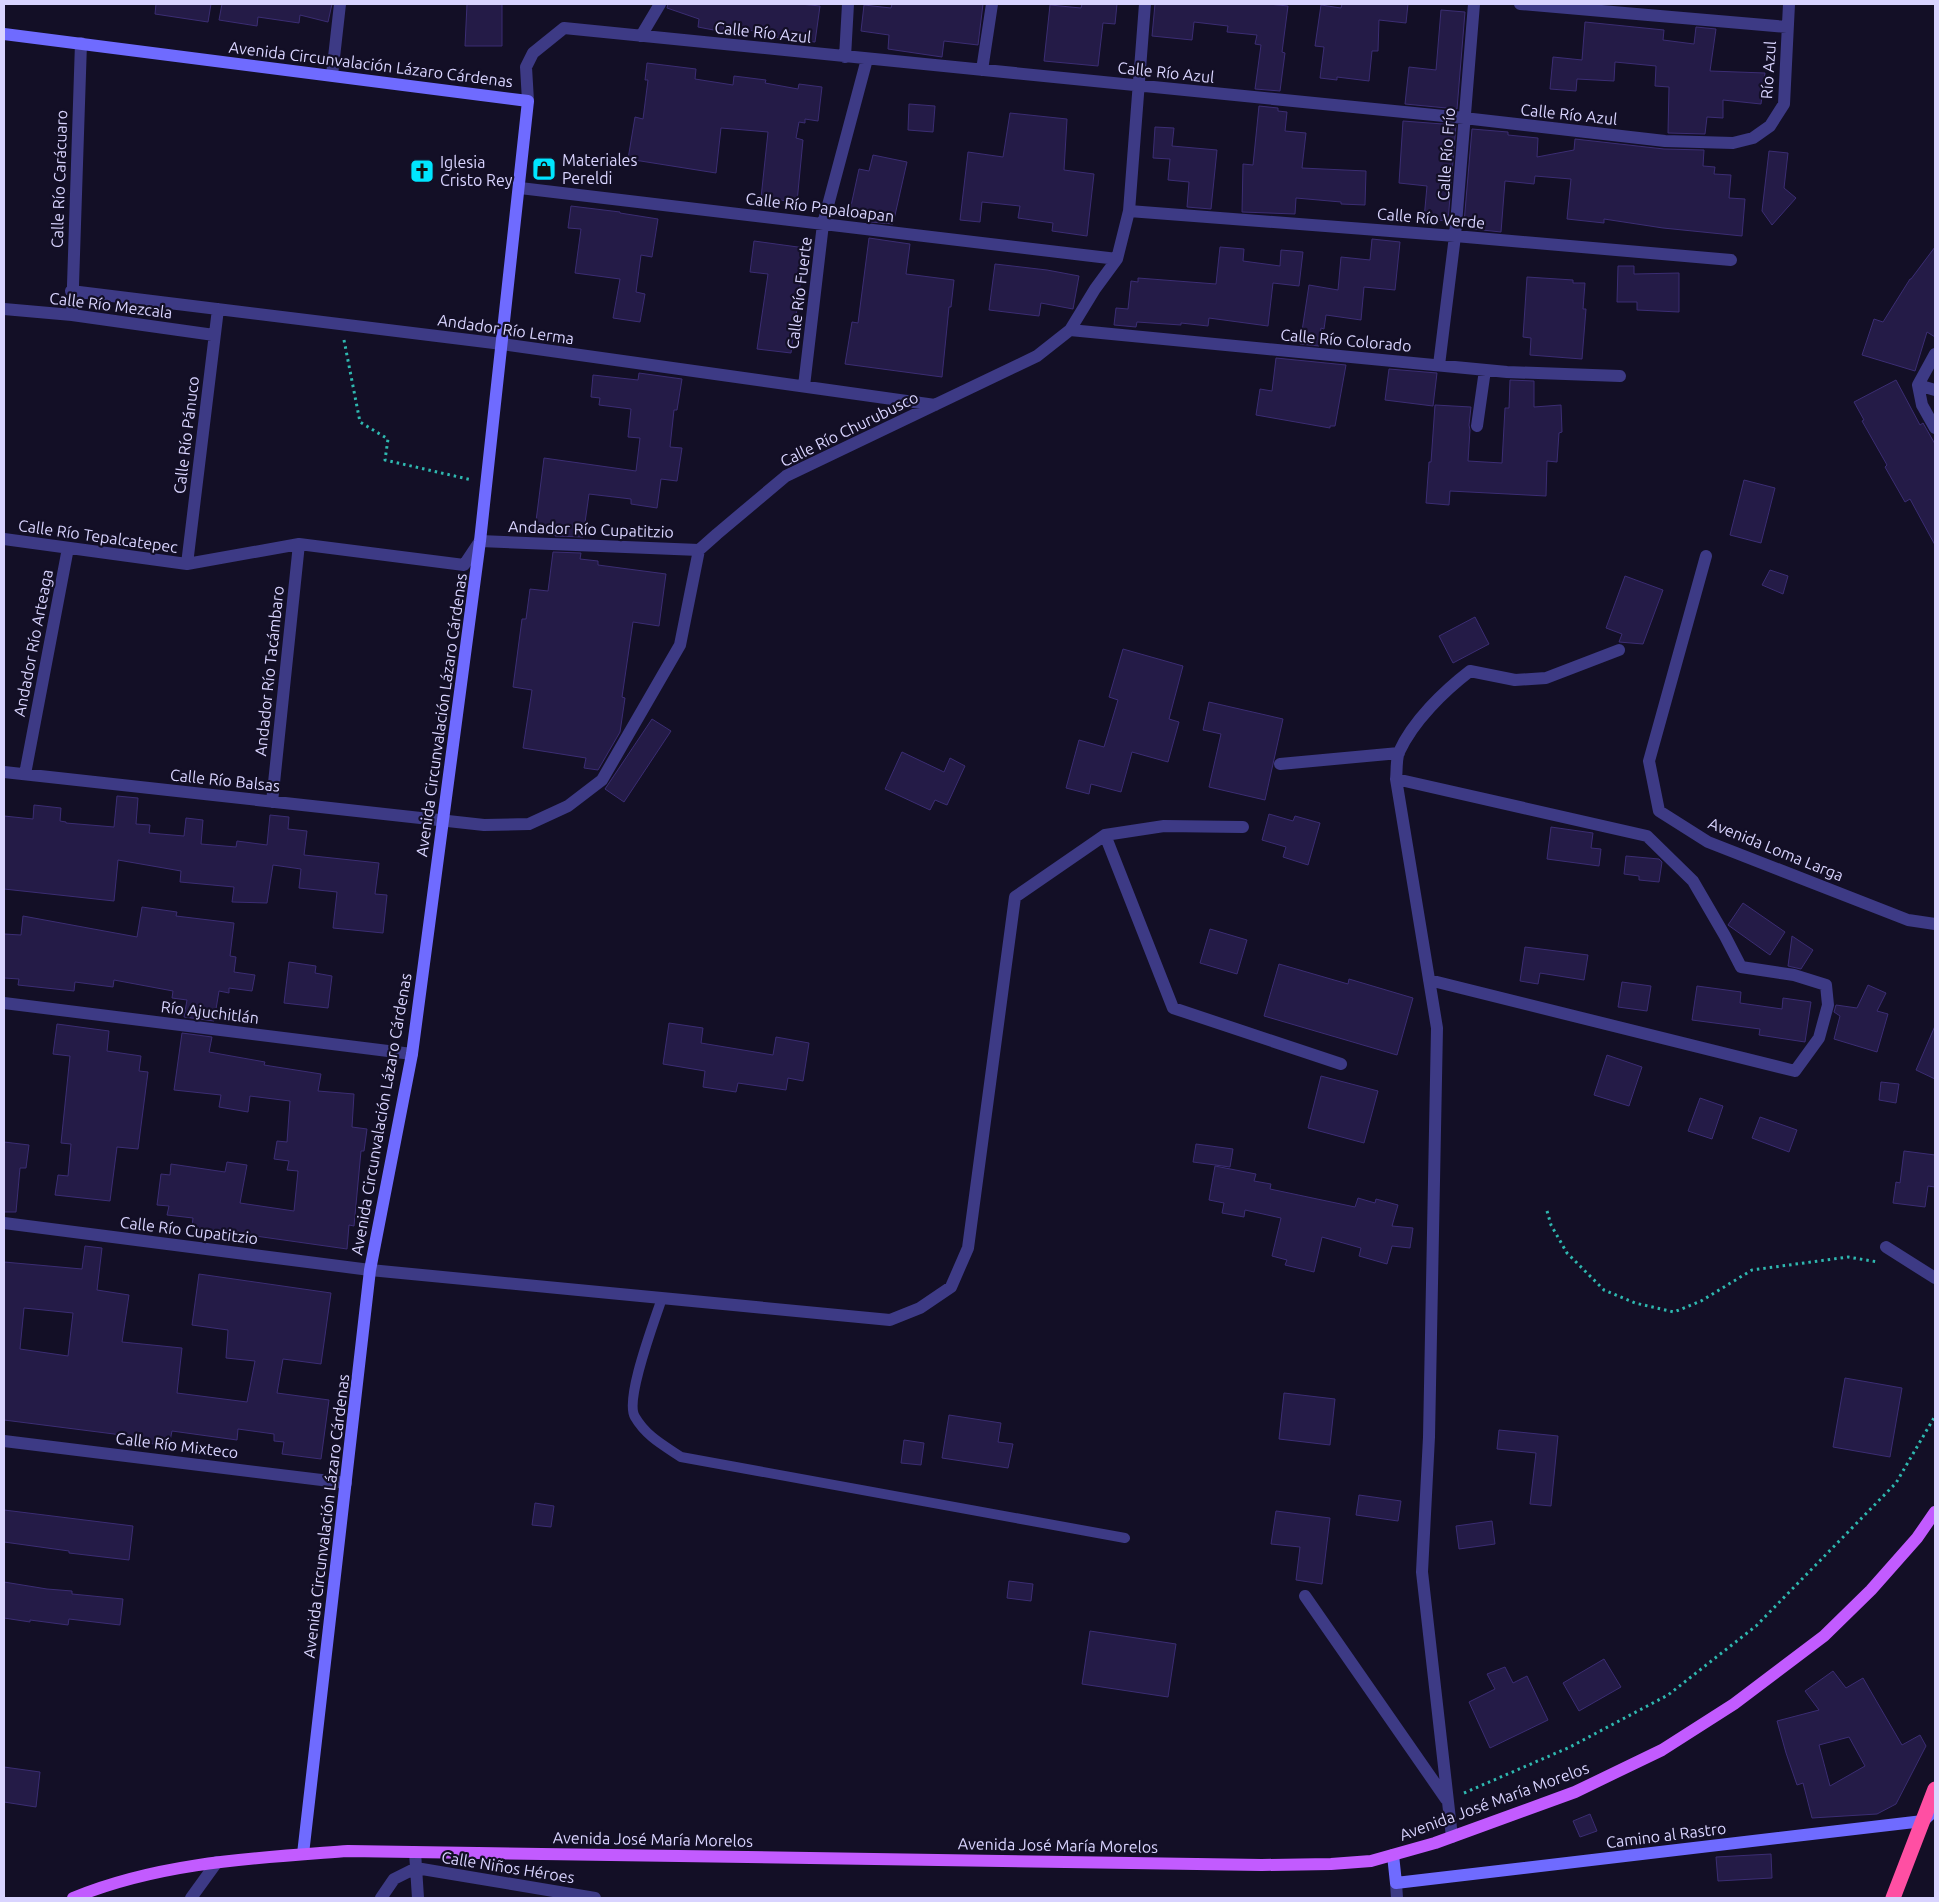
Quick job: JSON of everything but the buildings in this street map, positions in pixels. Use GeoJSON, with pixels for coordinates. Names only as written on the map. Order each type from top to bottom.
{"type":"FeatureCollection","features":[{"type":"Feature","properties":{"kind":"highway"},"geometry":{"type":"LineString","coordinates":[[1893,1898],[1935,1789]]}},
{"type":"Feature","properties":{"kind":"main road","name":"Avenida José María Morelos"},"geometry":{"type":"LineString","coordinates":[[73,1898],[98,1888],[153,1872],[218,1862],[348,1851],[1262,1865],[1371,1861],[1435,1843],[1575,1792],[1662,1750],[1734,1704],[1824,1636],[1871,1590],[1917,1538],[1935,1512]]}},
{"type":"Feature","properties":{"kind":"street"},"geometry":{"type":"LineString","coordinates":[[332,76],[340,4]]}},
{"type":"Feature","properties":{"kind":"street"},"geometry":{"type":"LineString","coordinates":[[641,36],[660,4]]}},
{"type":"Feature","properties":{"kind":"street"},"geometry":{"type":"LineString","coordinates":[[845,57],[848,4]]}},
{"type":"Feature","properties":{"kind":"street"},"geometry":{"type":"LineString","coordinates":[[982,70],[992,4]]}},
{"type":"Feature","properties":{"kind":"street","name":"Calle Río Churubusco"},"geometry":{"type":"LineString","coordinates":[[699,550],[786,476],[1037,356],[1070,330],[1095,289],[1117,259],[1129,211],[1145,4]]}},
{"type":"Feature","properties":{"kind":"street","name":"Calle Río Frío"},"geometry":{"type":"LineString","coordinates":[[1439,365],[1456,236],[1474,4]]}},
{"type":"Feature","properties":{"kind":"street"},"geometry":{"type":"LineString","coordinates":[[1520,4],[1787,27]]}},
{"type":"Feature","properties":{"kind":"street","name":"Río Azul"},"geometry":{"type":"LineString","coordinates":[[1762,132],[1770,126],[1784,104],[1789,4]]}},
{"type":"Feature","properties":{"kind":"street","name":"Calle Río Azul"},"geometry":{"type":"LineString","coordinates":[[528,101],[526,67],[533,53],[564,28],[1464,118],[1665,140],[1733,143],[1753,138],[1762,132]]}},
{"type":"Feature","properties":{"kind":"street","name":"Avenida Circunvalación Lázaro Cárdenas"},"geometry":{"type":"LineString","coordinates":[[4,34],[528,101],[480,541],[412,1054],[370,1270],[303,1854]]}},
{"type":"Feature","properties":{"kind":"street","name":"Calle Río Carácuaro"},"geometry":{"type":"LineString","coordinates":[[72,315],[71,292],[81,43]]}},
{"type":"Feature","properties":{"kind":"street","name":"Calle Río Fuerte"},"geometry":{"type":"LineString","coordinates":[[804,386],[823,224],[867,59]]}},
{"type":"Feature","properties":{"kind":"street","name":"Calle Río Papaloapan"},"geometry":{"type":"LineString","coordinates":[[520,188],[1117,259]]}},
{"type":"Feature","properties":{"kind":"street","name":"Calle Río Verde"},"geometry":{"type":"LineString","coordinates":[[1129,211],[1456,236],[1731,260]]}},
{"type":"Feature","properties":{"kind":"street","name":"Andador Río Lerma"},"geometry":{"type":"LineString","coordinates":[[71,292],[502,344],[935,405]]}},
{"type":"Feature","properties":{"kind":"street","name":"Calle Río Mezcala"},"geometry":{"type":"LineString","coordinates":[[4,309],[72,315],[214,335]]}},
{"type":"Feature","properties":{"kind":"street","name":"Calle Río Pánuco"},"geometry":{"type":"LineString","coordinates":[[187,564],[218,309]]}},
{"type":"Feature","properties":{"kind":"street","name":"Calle Río Colorado"},"geometry":{"type":"LineString","coordinates":[[1070,330],[1485,370],[1620,376]]}},
{"type":"Feature","properties":{"kind":"street"},"geometry":{"type":"LineString","coordinates":[[1935,354],[1918,385],[1922,405],[1935,428]]}},
{"type":"Feature","properties":{"kind":"street"},"geometry":{"type":"LineString","coordinates":[[1477,426],[1485,370]]}},
{"type":"Feature","properties":{"kind":"street"},"geometry":{"type":"LineString","coordinates":[[1918,385],[1935,390]]}},
{"type":"Feature","properties":{"kind":"street","name":"Calle Río Tepalcatepec"},"geometry":{"type":"LineString","coordinates":[[4,539],[187,564],[299,544],[464,565],[480,541]]}},
{"type":"Feature","properties":{"kind":"street","name":"Andador Río Cupatitzio"},"geometry":{"type":"LineString","coordinates":[[480,541],[699,550]]}},
{"type":"Feature","properties":{"kind":"street","name":"Andador Río Tacámbaro"},"geometry":{"type":"LineString","coordinates":[[272,802],[299,544]]}},
{"type":"Feature","properties":{"kind":"street","name":"Andador Río Arteaga"},"geometry":{"type":"LineString","coordinates":[[24,774],[68,548]]}},
{"type":"Feature","properties":{"kind":"street"},"geometry":{"type":"LineString","coordinates":[[443,820],[484,825],[529,824],[568,806],[602,780],[680,646],[699,550]]}},
{"type":"Feature","properties":{"kind":"street","name":"Avenida Loma Larga"},"geometry":{"type":"LineString","coordinates":[[1706,556],[1649,761],[1659,811],[1708,842],[1908,920],[1935,924]]}},
{"type":"Feature","properties":{"kind":"street"},"geometry":{"type":"LineString","coordinates":[[1452,1837],[1422,1572],[1429,1436],[1437,1028],[1396,779],[1398,753],[1422,716],[1453,684],[1470,671],[1515,680],[1546,678],[1619,650]]}},
{"type":"Feature","properties":{"kind":"street"},"geometry":{"type":"LineString","coordinates":[[1280,764],[1398,753]]}},
{"type":"Feature","properties":{"kind":"street","name":"Calle Río Balsas"},"geometry":{"type":"LineString","coordinates":[[4,772],[443,820]]}},
{"type":"Feature","properties":{"kind":"street"},"geometry":{"type":"LineString","coordinates":[[1396,779],[1647,836],[1693,881],[1726,936],[1741,966],[1794,975],[1826,985],[1828,1005],[1819,1038],[1795,1072],[1429,980]]}},
{"type":"Feature","properties":{"kind":"street"},"geometry":{"type":"LineString","coordinates":[[1243,826],[1164,826],[1105,835],[1173,1008],[1341,1064]]}},
{"type":"Feature","properties":{"kind":"street","name":"Calle Río Cupatitzio"},"geometry":{"type":"LineString","coordinates":[[4,1223],[370,1270],[890,1320],[920,1308],[951,1287],[968,1248],[1015,898],[1105,835]]}},
{"type":"Feature","properties":{"kind":"street","name":"Río Ajuchitlán"},"geometry":{"type":"LineString","coordinates":[[4,1003],[412,1054]]}},
{"type":"Feature","properties":{"kind":"street"},"geometry":{"type":"LineString","coordinates":[[1886,1247],[1935,1278]]}},
{"type":"Feature","properties":{"kind":"street","name":"Calle Río Mixteco"},"geometry":{"type":"LineString","coordinates":[[4,1440],[346,1483]]}},
{"type":"Feature","properties":{"kind":"street"},"geometry":{"type":"LineString","coordinates":[[1305,1596],[1447,1800]]}},
{"type":"Feature","properties":{"kind":"street"},"geometry":{"type":"LineString","coordinates":[[1923,1820],[1935,1810]]}},
{"type":"Feature","properties":{"kind":"street","name":"Camino al Rastro"},"geometry":{"type":"LineString","coordinates":[[1396,1883],[1923,1820]]}},
{"type":"Feature","properties":{"kind":"street"},"geometry":{"type":"LineString","coordinates":[[415,1852],[418,1898]]}},
{"type":"Feature","properties":{"kind":"street"},"geometry":{"type":"LineString","coordinates":[[1393,1855],[1398,1898]]}},
{"type":"Feature","properties":{"kind":"street"},"geometry":{"type":"LineString","coordinates":[[191,1898],[218,1862]]}},
{"type":"Feature","properties":{"kind":"street"},"geometry":{"type":"LineString","coordinates":[[380,1898],[394,1879],[416,1868]]}},
{"type":"Feature","properties":{"kind":"street","name":"Calle Niños Héroes"},"geometry":{"type":"LineString","coordinates":[[416,1868],[594,1898]]}},
{"type":"Feature","properties":{"kind":"lane"},"geometry":{"type":"LineString","coordinates":[[662,1298],[633,1390],[633,1415],[650,1437],[681,1457],[1124,1538]]}},
{"type":"Feature","properties":{"kind":"path"},"geometry":{"type":"LineString","coordinates":[[342,324],[360,422],[388,439],[385,460],[487,483]]}},
{"type":"Feature","properties":{"kind":"path"},"geometry":{"type":"LineString","coordinates":[[1547,1211],[1551,1225],[1567,1253],[1604,1290],[1635,1304],[1674,1312],[1702,1301],[1752,1270],[1848,1257],[1886,1264]]}},
{"type":"Feature","properties":{"kind":"path"},"geometry":{"type":"LineString","coordinates":[[1447,1800],[1570,1747],[1668,1695],[1756,1626],[1896,1482],[1935,1416]]}},
{"type":"Feature","properties":{"kind":"place","name":"Materiales Pereldi"},"geometry":{"type":"Point","coordinates":[544,169]}},
{"type":"Feature","properties":{"kind":"place","name":"Iglesia Cristo Rey"},"geometry":{"type":"Point","coordinates":[422,171]}}]}
